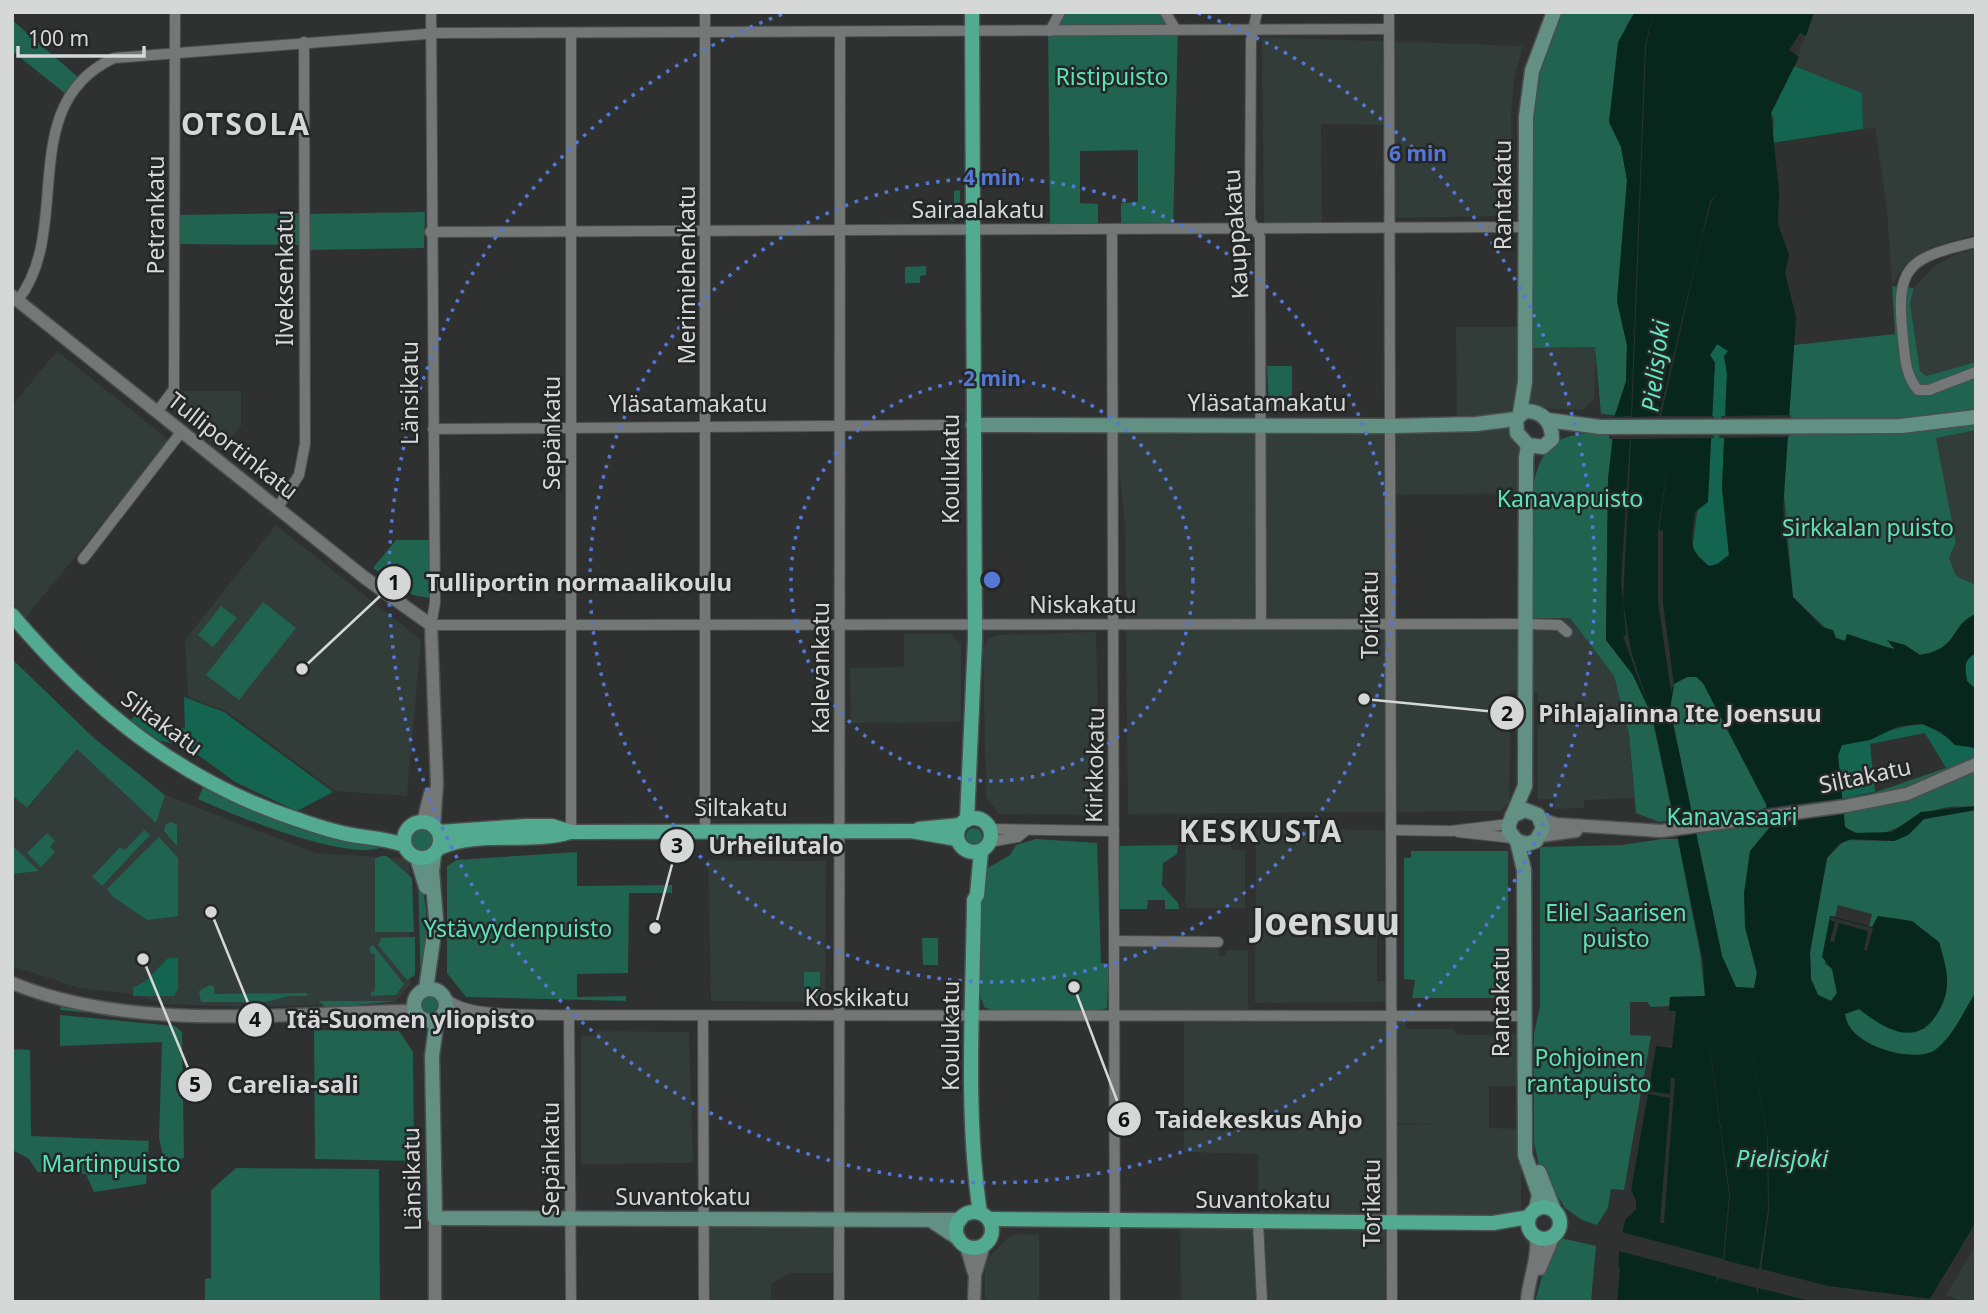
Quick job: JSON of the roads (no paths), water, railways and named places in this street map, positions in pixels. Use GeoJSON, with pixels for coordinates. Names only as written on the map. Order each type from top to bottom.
{"type":"FeatureCollection","features":[{"type":"Feature","properties":{"kind":"main road","name":"Koulukatu"},"geometry":{"type":"LineString","coordinates":[[972,12],[975,624],[972,757],[968,770],[977,895],[974,900],[973,1217]]}},
{"type":"Feature","properties":{"kind":"main road","name":"Rantakatu"},"geometry":{"type":"LineString","coordinates":[[1518,422],[1525,382],[1528,88],[1542,39],[1554,12]]}},
{"type":"Feature","properties":{"kind":"main road","name":"Rantakatu"},"geometry":{"type":"LineString","coordinates":[[1525,382],[1543,416],[1548,443]]}},
{"type":"Feature","properties":{"kind":"main road"},"geometry":{"type":"LineString","coordinates":[[1856,425],[1976,409]]}},
{"type":"Feature","properties":{"kind":"main road","name":"Yläsatamakatu"},"geometry":{"type":"LineString","coordinates":[[973,425],[1391,426],[1518,422],[1543,416]]}},
{"type":"Feature","properties":{"kind":"main road"},"geometry":{"type":"LineString","coordinates":[[1543,416],[1598,427],[1933,425],[1976,417]]}},
{"type":"Feature","properties":{"kind":"main road"},"geometry":{"type":"LineString","coordinates":[[1513,830],[1525,786],[1528,445],[1518,422]]}},
{"type":"Feature","properties":{"kind":"main road"},"geometry":{"type":"LineString","coordinates":[[1528,445],[1548,443],[1598,427]]}},
{"type":"Feature","properties":{"kind":"main road"},"geometry":{"type":"LineString","coordinates":[[1526,495],[1548,443]]}},
{"type":"Feature","properties":{"kind":"main road","name":"Siltakatu"},"geometry":{"type":"LineString","coordinates":[[12,615],[65,674],[112,718],[173,762],[209,783],[332,831],[390,840],[404,845]]}},
{"type":"Feature","properties":{"kind":"main road"},"geometry":{"type":"LineString","coordinates":[[1513,830],[1527,844],[1538,839],[1543,828],[1525,786]]}},
{"type":"Feature","properties":{"kind":"main road"},"geometry":{"type":"LineString","coordinates":[[1513,830],[1525,810],[1539,817]]}},
{"type":"Feature","properties":{"kind":"main road","name":"Siltakatu"},"geometry":{"type":"LineString","coordinates":[[316,824],[391,831],[408,829]]}},
{"type":"Feature","properties":{"kind":"main road","name":"Siltakatu"},"geometry":{"type":"LineString","coordinates":[[432,827],[552,826],[571,832]]}},
{"type":"Feature","properties":{"kind":"main road"},"geometry":{"type":"LineString","coordinates":[[415,999],[436,992],[426,882],[418,858],[404,845],[408,829],[432,827],[437,851],[432,871],[437,901],[433,944]]}},
{"type":"Feature","properties":{"kind":"main road","name":"Rantakatu"},"geometry":{"type":"LineString","coordinates":[[1513,830],[1524,870],[1524,1135],[1525,1155],[1539,1195],[1532,1223]]}},
{"type":"Feature","properties":{"kind":"main road","name":"Siltakatu"},"geometry":{"type":"LineString","coordinates":[[418,858],[457,842],[551,838],[571,832],[911,831],[974,835]]}},
{"type":"Feature","properties":{"kind":"main road","name":"Rantakatu"},"geometry":{"type":"LineString","coordinates":[[1524,870],[1538,839]]}},
{"type":"Feature","properties":{"kind":"main road","name":"Länsikatu"},"geometry":{"type":"LineString","coordinates":[[435,1218],[432,1056],[440,1017],[446,1006],[436,992]]}},
{"type":"Feature","properties":{"kind":"main road","name":"Länsikatu"},"geometry":{"type":"LineString","coordinates":[[415,999],[432,1056]]}},
{"type":"Feature","properties":{"kind":"main road"},"geometry":{"type":"LineString","coordinates":[[419,1016],[440,1017]]}},
{"type":"Feature","properties":{"kind":"main road","name":"Rantakatu"},"geometry":{"type":"LineString","coordinates":[[1524,1135],[1554,1210]]}},
{"type":"Feature","properties":{"kind":"main road"},"geometry":{"type":"LineString","coordinates":[[1554,1210],[1561,1225],[1553,1238],[1532,1223],[1554,1210]]}},
{"type":"Feature","properties":{"kind":"main road"},"geometry":{"type":"LineString","coordinates":[[963,1243],[957,1228],[973,1217],[988,1240]]}},
{"type":"Feature","properties":{"kind":"main road","name":"Suvantokatu"},"geometry":{"type":"LineString","coordinates":[[435,1218],[931,1220],[973,1217],[1116,1222],[1532,1223]]}},
{"type":"Feature","properties":{"kind":"main road"},"geometry":{"type":"LineString","coordinates":[[931,1220],[963,1243]]}},
{"type":"Feature","properties":{"kind":"main road","name":"Suvantokatu"},"geometry":{"type":"LineString","coordinates":[[963,1243],[988,1240],[1005,1227],[1033,1220]]}},
{"type":"Feature","properties":{"kind":"street","name":"Petrankatu"},"geometry":{"type":"LineString","coordinates":[[157,412],[174,388],[175,12]]}},
{"type":"Feature","properties":{"kind":"street","name":"Länsikatu"},"geometry":{"type":"LineString","coordinates":[[431,12],[430,232],[435,603],[431,625],[435,773],[432,827]]}},
{"type":"Feature","properties":{"kind":"street","name":"Merimiehenkatu"},"geometry":{"type":"LineString","coordinates":[[705,12],[705,831]]}},
{"type":"Feature","properties":{"kind":"street"},"geometry":{"type":"LineString","coordinates":[[1050,31],[1060,12]]}},
{"type":"Feature","properties":{"kind":"street"},"geometry":{"type":"LineString","coordinates":[[1165,12],[1176,30]]}},
{"type":"Feature","properties":{"kind":"street","name":"Kauppakatu"},"geometry":{"type":"LineString","coordinates":[[1257,12],[1251,40],[1250,220],[1260,237],[1261,623]]}},
{"type":"Feature","properties":{"kind":"street","name":"Torikatu"},"geometry":{"type":"LineString","coordinates":[[1389,12],[1392,1302]]}},
{"type":"Feature","properties":{"kind":"street"},"geometry":{"type":"LineString","coordinates":[[15,298],[36,271],[55,135],[66,99],[76,82],[93,68],[114,58],[431,33],[1389,29]]}},
{"type":"Feature","properties":{"kind":"street","name":"Sepänkatu"},"geometry":{"type":"LineString","coordinates":[[571,33],[571,832]]}},
{"type":"Feature","properties":{"kind":"street","name":"Kalevankatu"},"geometry":{"type":"LineString","coordinates":[[839,1302],[841,33]]}},
{"type":"Feature","properties":{"kind":"street","name":"Ilveksenkatu"},"geometry":{"type":"LineString","coordinates":[[278,508],[299,475],[305,444],[304,42]]}},
{"type":"Feature","properties":{"kind":"street","name":"Sairaalakatu"},"geometry":{"type":"LineString","coordinates":[[430,232],[1526,227]]}},
{"type":"Feature","properties":{"kind":"street","name":"Kirkkokatu"},"geometry":{"type":"LineString","coordinates":[[1112,229],[1115,1302]]}},
{"type":"Feature","properties":{"kind":"street"},"geometry":{"type":"LineString","coordinates":[[1976,242],[1933,253],[1918,262],[1908,272],[1898,301],[1907,372],[1918,390],[1929,390],[1976,373]]}},
{"type":"Feature","properties":{"kind":"street","name":"Tulliportinkatu"},"geometry":{"type":"LineString","coordinates":[[15,298],[365,578],[431,625]]}},
{"type":"Feature","properties":{"kind":"street","name":"Yläsatamakatu"},"geometry":{"type":"LineString","coordinates":[[433,429],[943,425]]}},
{"type":"Feature","properties":{"kind":"street"},"geometry":{"type":"LineString","coordinates":[[83,559],[182,431]]}},
{"type":"Feature","properties":{"kind":"street","name":"Niskakatu"},"geometry":{"type":"LineString","coordinates":[[431,625],[1525,624],[1559,625],[1567,632]]}},
{"type":"Feature","properties":{"kind":"street","name":"Siltakatu"},"geometry":{"type":"LineString","coordinates":[[1539,817],[1556,824],[1661,831],[1846,806],[1907,794],[1976,764]]}},
{"type":"Feature","properties":{"kind":"street","name":"Siltakatu"},"geometry":{"type":"LineString","coordinates":[[1538,839],[1594,828]]}},
{"type":"Feature","properties":{"kind":"street"},"geometry":{"type":"LineString","coordinates":[[1391,830],[1513,830]]}},
{"type":"Feature","properties":{"kind":"street","name":"Siltakatu"},"geometry":{"type":"LineString","coordinates":[[974,835],[1018,837],[1024,832],[1114,831]]}},
{"type":"Feature","properties":{"kind":"street"},"geometry":{"type":"LineString","coordinates":[[1114,941],[1218,942]]}},
{"type":"Feature","properties":{"kind":"street"},"geometry":{"type":"LineString","coordinates":[[12,983],[51,996],[165,1013],[407,1011],[419,1016]]}},
{"type":"Feature","properties":{"kind":"street","name":"Koskikatu"},"geometry":{"type":"LineString","coordinates":[[436,992],[450,1003],[484,1012]]}},
{"type":"Feature","properties":{"kind":"street"},"geometry":{"type":"LineString","coordinates":[[365,1012],[408,1004],[415,999]]}},
{"type":"Feature","properties":{"kind":"street","name":"Koskikatu"},"geometry":{"type":"LineString","coordinates":[[440,1017],[484,1012],[973,1018],[1524,1016]]}},
{"type":"Feature","properties":{"kind":"street","name":"Sepänkatu"},"geometry":{"type":"LineString","coordinates":[[569,1015],[571,1302]]}},
{"type":"Feature","properties":{"kind":"street"},"geometry":{"type":"LineString","coordinates":[[703,1016],[704,1302]]}},
{"type":"Feature","properties":{"kind":"street","name":"Länsikatu"},"geometry":{"type":"LineString","coordinates":[[435,1218],[435,1302]]}},
{"type":"Feature","properties":{"kind":"street"},"geometry":{"type":"LineString","coordinates":[[1258,1223],[1262,1302]]}},
{"type":"Feature","properties":{"kind":"street","name":"Rantakatu"},"geometry":{"type":"LineString","coordinates":[[1527,1300],[1537,1251],[1532,1223]]}},
{"type":"Feature","properties":{"kind":"street","name":"Rantakatu"},"geometry":{"type":"LineString","coordinates":[[1527,1300],[1553,1238]]}},
{"type":"Feature","properties":{"kind":"street"},"geometry":{"type":"LineString","coordinates":[[974,1302],[975,1275],[988,1240]]}},
{"type":"Feature","properties":{"kind":"street"},"geometry":{"type":"LineString","coordinates":[[963,1243],[975,1275]]}},
{"type":"Feature","properties":{"kind":"water","name":"Pielisjoki"},"geometry":{"type":"Polygon","coordinates":[[[1635,12],[1814,12],[1806,36],[1800,33],[1789,50],[1799,57],[1771,113],[1779,192],[1778,224],[1789,255],[1785,273],[1796,317],[1783,510],[1793,597],[1822,627],[1833,630],[1836,638],[1845,641],[1847,634],[1895,649],[1887,640],[1905,645],[1920,655],[1933,652],[1949,642],[1962,624],[1976,614],[1976,653],[1967,662],[1966,668],[1967,681],[1976,689],[1976,748],[1955,745],[1941,732],[1922,724],[1899,726],[1870,740],[1842,745],[1838,755],[1845,827],[1855,833],[1892,832],[1921,812],[1976,806],[1976,810],[1924,819],[1908,835],[1894,841],[1852,839],[1839,844],[1827,858],[1810,952],[1811,979],[1818,995],[1831,1001],[1837,993],[1832,969],[1822,957],[1830,916],[1872,927],[1878,916],[1912,921],[1939,942],[1946,969],[1946,991],[1938,1013],[1923,1028],[1905,1033],[1886,1027],[1859,1009],[1845,1014],[1857,1035],[1869,1043],[1898,1053],[1925,1054],[1935,1050],[1953,1031],[1976,992],[1976,1222],[1928,1302],[1617,1302],[1620,1267],[1616,1267],[1625,1220],[1636,1209],[1631,1190],[1656,1046],[1672,1047],[1675,1011],[1669,1011],[1670,997],[1705,996],[1703,961],[1653,718],[1633,675],[1606,640],[1608,480],[1615,415],[1626,381],[1627,345],[1617,301],[1627,180],[1621,147],[1609,122],[1618,42],[1635,12]],[[1717,344],[1710,355],[1715,363],[1708,502],[1695,512],[1692,536],[1697,554],[1709,566],[1717,564],[1729,555],[1722,488],[1727,373],[1724,356],[1728,351],[1717,344]],[[1687,677],[1674,684],[1670,709],[1722,956],[1736,987],[1754,988],[1757,973],[1745,927],[1744,893],[1750,851],[1769,828],[1766,804],[1703,683],[1697,677],[1687,677]]]}},
{"type":"Feature","properties":{"kind":"place","name":"Tulliportin normaalikoulu"},"geometry":{"type":"Point","coordinates":[302,669]}},
{"type":"Feature","properties":{"kind":"place","name":"Pihlajalinna Ite Joensuu"},"geometry":{"type":"Point","coordinates":[1364,699]}},
{"type":"Feature","properties":{"kind":"place","name":"Itä-Suomen yliopisto"},"geometry":{"type":"Point","coordinates":[211,912]}},
{"type":"Feature","properties":{"kind":"place","name":"Urheilutalo"},"geometry":{"type":"Point","coordinates":[655,928]}},
{"type":"Feature","properties":{"kind":"place","name":"Carelia-sali"},"geometry":{"type":"Point","coordinates":[143,959]}},
{"type":"Feature","properties":{"kind":"place","name":"Taidekeskus Ahjo"},"geometry":{"type":"Point","coordinates":[1074,987]}},
{"type":"Feature","properties":{"kind":"district","name":"OTSOLA"},"geometry":{"type":"Point","coordinates":[246,125]}},
{"type":"Feature","properties":{"kind":"district","name":"KESKUSTA"},"geometry":{"type":"Point","coordinates":[1261,832]}},
{"type":"Feature","properties":{"kind":"district","name":"Joensuu"},"geometry":{"type":"Point","coordinates":[1326,922]}},
{"type":"Feature","properties":{"kind":"park label","name":"Ristipuisto"},"geometry":{"type":"Point","coordinates":[1112,77]}},
{"type":"Feature","properties":{"kind":"park label","name":"Kanavapuisto"},"geometry":{"type":"Point","coordinates":[1570,499]}},
{"type":"Feature","properties":{"kind":"park label","name":"Sirkkalan puisto"},"geometry":{"type":"Point","coordinates":[1868,528]}},
{"type":"Feature","properties":{"kind":"park label","name":"Kanavasaari"},"geometry":{"type":"Point","coordinates":[1732,817]}},
{"type":"Feature","properties":{"kind":"park label","name":"Eliel Saarisen puisto"},"geometry":{"type":"Point","coordinates":[1616,926]}},
{"type":"Feature","properties":{"kind":"park label","name":"Ystävyydenpuisto"},"geometry":{"type":"Point","coordinates":[518,929]}},
{"type":"Feature","properties":{"kind":"park label","name":"Pohjoinen rantapuisto"},"geometry":{"type":"Point","coordinates":[1589,1071]}},
{"type":"Feature","properties":{"kind":"park label","name":"Martinpuisto"},"geometry":{"type":"Point","coordinates":[111,1164]}}]}
